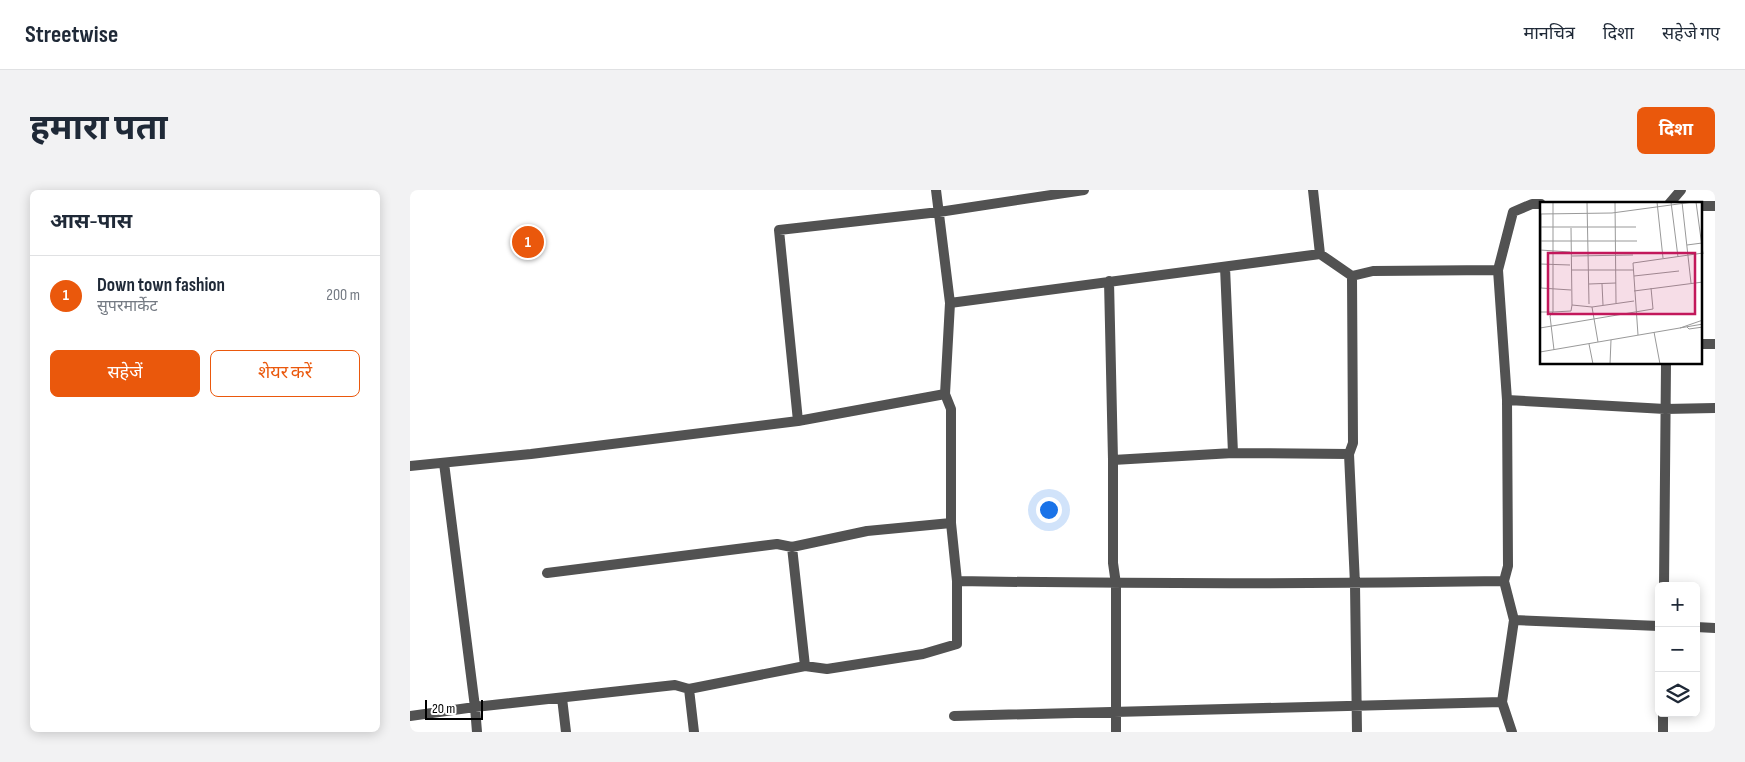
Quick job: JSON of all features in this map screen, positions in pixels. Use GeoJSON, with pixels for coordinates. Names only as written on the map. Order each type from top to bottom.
{"type":"FeatureCollection","features":[{"type":"Feature","properties":{"kind":"street"},"geometry":{"type":"LineString","coordinates":[[410,716],[675,685],[689,689],[805,666],[827,669],[923,654],[957,644],[957,581],[951,524],[951,409],[945,394],[950,304],[936,190]]}},
{"type":"Feature","properties":{"kind":"street"},"geometry":{"type":"LineString","coordinates":[[798,421],[779,230],[939,212],[1084,190]]}},
{"type":"Feature","properties":{"kind":"street"},"geometry":{"type":"LineString","coordinates":[[1313,190],[1320,254]]}},
{"type":"Feature","properties":{"kind":"street"},"geometry":{"type":"LineString","coordinates":[[1671,202],[1680,190]]}},
{"type":"Feature","properties":{"kind":"street"},"geometry":{"type":"LineString","coordinates":[[1512,732],[1502,702],[1514,620],[1504,581],[1508,566],[1507,400],[1498,270],[1512,212],[1532,204],[1540,204]]}},
{"type":"Feature","properties":{"kind":"street"},"geometry":{"type":"LineString","coordinates":[[1702,206],[1715,206]]}},
{"type":"Feature","properties":{"kind":"street"},"geometry":{"type":"LineString","coordinates":[[950,304],[1320,254],[1352,276],[1373,271],[1498,270]]}},
{"type":"Feature","properties":{"kind":"street"},"geometry":{"type":"LineString","coordinates":[[1225,267],[1232,453]]}},
{"type":"Feature","properties":{"kind":"street"},"geometry":{"type":"LineString","coordinates":[[1352,276],[1354,443],[1349,454],[1355,584],[1357,732]]}},
{"type":"Feature","properties":{"kind":"street"},"geometry":{"type":"LineString","coordinates":[[1109,281],[1113,563],[1116,584],[1116,732]]}},
{"type":"Feature","properties":{"kind":"street"},"geometry":{"type":"LineString","coordinates":[[1702,344],[1715,344]]}},
{"type":"Feature","properties":{"kind":"street"},"geometry":{"type":"LineString","coordinates":[[1664,582],[1666,365]]}},
{"type":"Feature","properties":{"kind":"street"},"geometry":{"type":"LineString","coordinates":[[410,466],[531,454],[798,421],[945,394]]}},
{"type":"Feature","properties":{"kind":"street"},"geometry":{"type":"LineString","coordinates":[[1507,400],[1665,409],[1715,408]]}},
{"type":"Feature","properties":{"kind":"street"},"geometry":{"type":"LineString","coordinates":[[1113,460],[1232,453],[1349,454]]}},
{"type":"Feature","properties":{"kind":"street"},"geometry":{"type":"LineString","coordinates":[[444,463],[475,707],[476,732]]}},
{"type":"Feature","properties":{"kind":"street"},"geometry":{"type":"LineString","coordinates":[[547,573],[777,544],[792,547],[867,531],[951,524]]}},
{"type":"Feature","properties":{"kind":"street"},"geometry":{"type":"LineString","coordinates":[[792,547],[805,666]]}},
{"type":"Feature","properties":{"kind":"street"},"geometry":{"type":"LineString","coordinates":[[957,581],[1116,584],[1355,584],[1504,581]]}},
{"type":"Feature","properties":{"kind":"street"},"geometry":{"type":"LineString","coordinates":[[1514,620],[1655,626]]}},
{"type":"Feature","properties":{"kind":"street"},"geometry":{"type":"LineString","coordinates":[[1700,627],[1715,628]]}},
{"type":"Feature","properties":{"kind":"street"},"geometry":{"type":"LineString","coordinates":[[689,689],[694,732]]}},
{"type":"Feature","properties":{"kind":"street"},"geometry":{"type":"LineString","coordinates":[[562,698],[566,732]]}},
{"type":"Feature","properties":{"kind":"street"},"geometry":{"type":"LineString","coordinates":[[954,716],[1502,702]]}},
{"type":"Feature","properties":{"kind":"street"},"geometry":{"type":"LineString","coordinates":[[1663,717],[1663,732]]}},
{"type":"Feature","properties":{"kind":"place","name":"Down town fashion"},"geometry":{"type":"Point","coordinates":[528,242]}}]}
